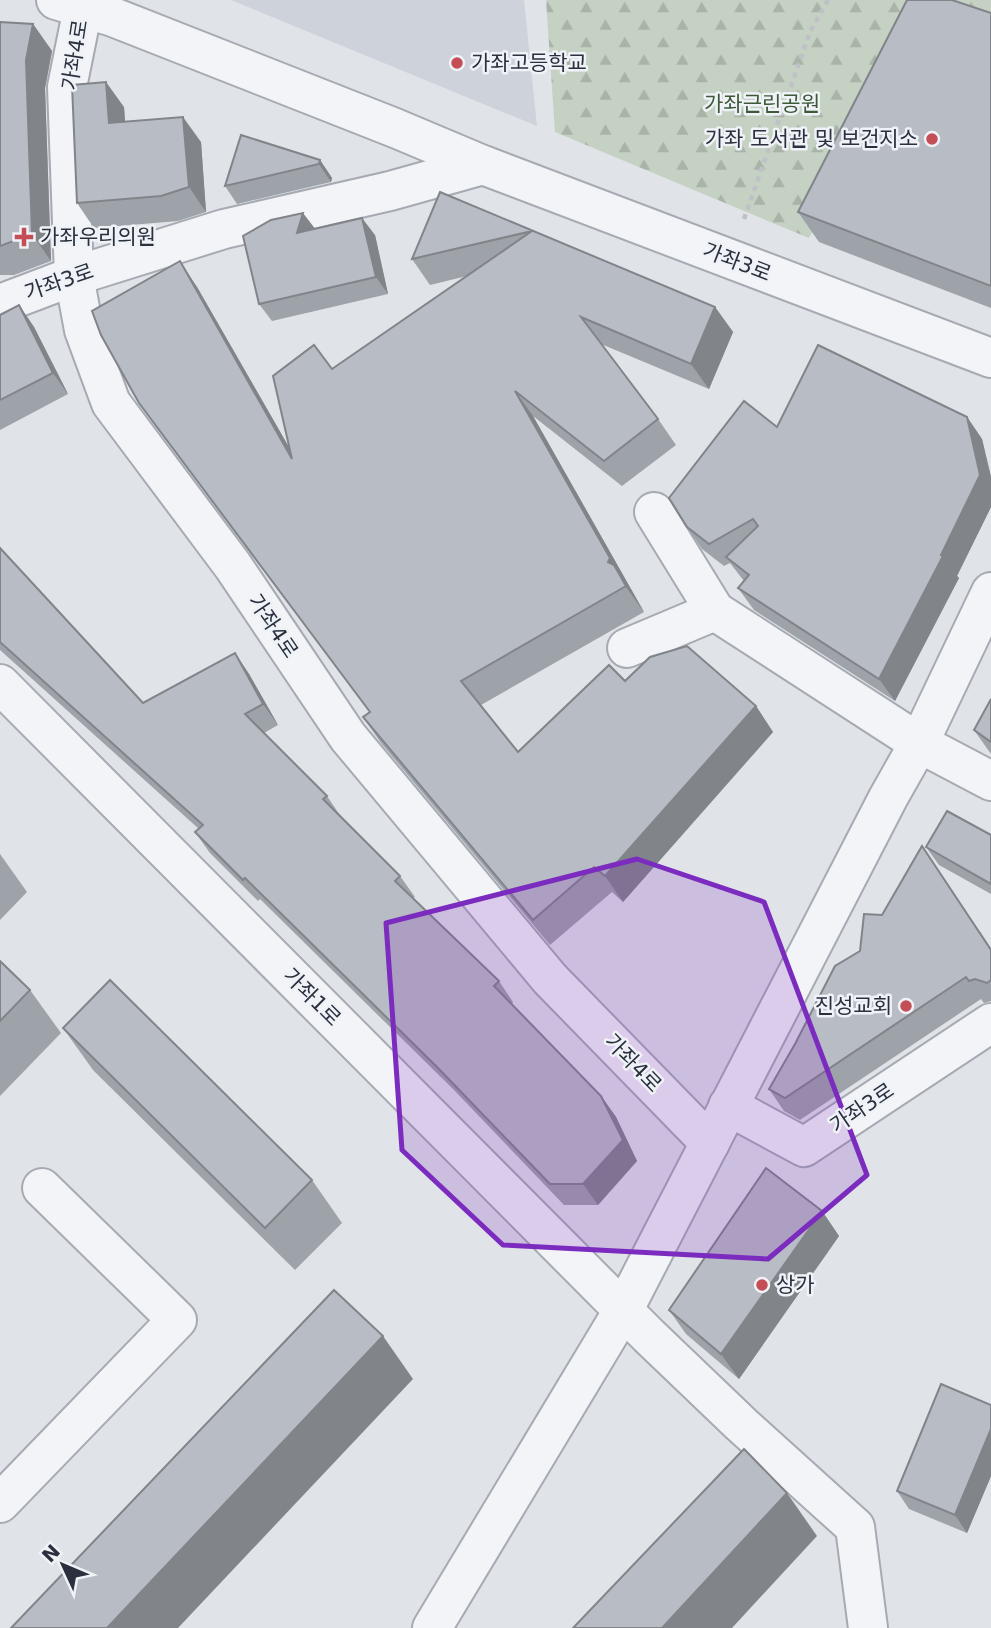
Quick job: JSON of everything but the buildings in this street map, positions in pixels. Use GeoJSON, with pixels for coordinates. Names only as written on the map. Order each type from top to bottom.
{"type":"FeatureCollection","features":[{"type":"Feature","properties":{"kind":"street","name":"가좌3로"},"geometry":{"type":"LineString","coordinates":[[69,4],[113,17],[483,165],[991,358]]}},
{"type":"Feature","properties":{"kind":"street","name":"가좌4로"},"geometry":{"type":"LineString","coordinates":[[69,4],[67,87],[74,276],[84,330],[111,403],[233,566],[348,737],[550,979],[710,1143]]}},
{"type":"Feature","properties":{"kind":"street","name":"가좌3로"},"geometry":{"type":"LineString","coordinates":[[0,304],[74,276],[224,229],[390,191],[483,165]]}},
{"type":"Feature","properties":{"kind":"street"},"geometry":{"type":"LineString","coordinates":[[654,512],[715,611],[919,743],[991,781]]}},
{"type":"Feature","properties":{"kind":"street"},"geometry":{"type":"LineString","coordinates":[[432,1628],[624,1309],[919,743],[991,592]]}},
{"type":"Feature","properties":{"kind":"street"},"geometry":{"type":"LineString","coordinates":[[627,648],[715,611]]}},
{"type":"Feature","properties":{"kind":"street","name":"가좌1로"},"geometry":{"type":"LineString","coordinates":[[0,684],[624,1309],[742,1424],[855,1527],[868,1628]]}},
{"type":"Feature","properties":{"kind":"street","name":"가좌3로"},"geometry":{"type":"LineString","coordinates":[[728,1106],[804,1147],[991,1023]]}},
{"type":"Feature","properties":{"kind":"street"},"geometry":{"type":"LineString","coordinates":[[0,1503],[177,1321],[42,1188]]}},
{"type":"Feature","properties":{"kind":"path"},"geometry":{"type":"LineString","coordinates":[[741,226],[810,32],[828,0]]}},
{"type":"Feature","properties":{"kind":"highlighted area"},"geometry":{"type":"Polygon","coordinates":[[[637,859],[764,902],[867,1175],[768,1259],[503,1245],[402,1150],[386,923],[637,859]]]}},
{"type":"Feature","properties":{"kind":"shaded area","name":"가좌고등학교"},"geometry":{"type":"Polygon","coordinates":[[[231,0],[524,0],[537,126],[231,0]]]}},
{"type":"Feature","properties":{"kind":"green space","name":"가좌근린공원"},"geometry":{"type":"Polygon","coordinates":[[[546,0],[991,0],[991,27],[932,10],[809,238],[555,132],[546,0]]]}},
{"type":"Feature","properties":{"kind":"place","name":"가좌고등학교"},"geometry":{"type":"Point","coordinates":[457,63]}},
{"type":"Feature","properties":{"kind":"place","name":"가좌 도서관 및 보건지소"},"geometry":{"type":"Point","coordinates":[932,139]}},
{"type":"Feature","properties":{"kind":"place","name":"가좌우리의원"},"geometry":{"type":"Point","coordinates":[24,237]}},
{"type":"Feature","properties":{"kind":"place","name":"진성교회"},"geometry":{"type":"Point","coordinates":[906,1006]}},
{"type":"Feature","properties":{"kind":"place","name":"상가"},"geometry":{"type":"Point","coordinates":[762,1285]}}]}
